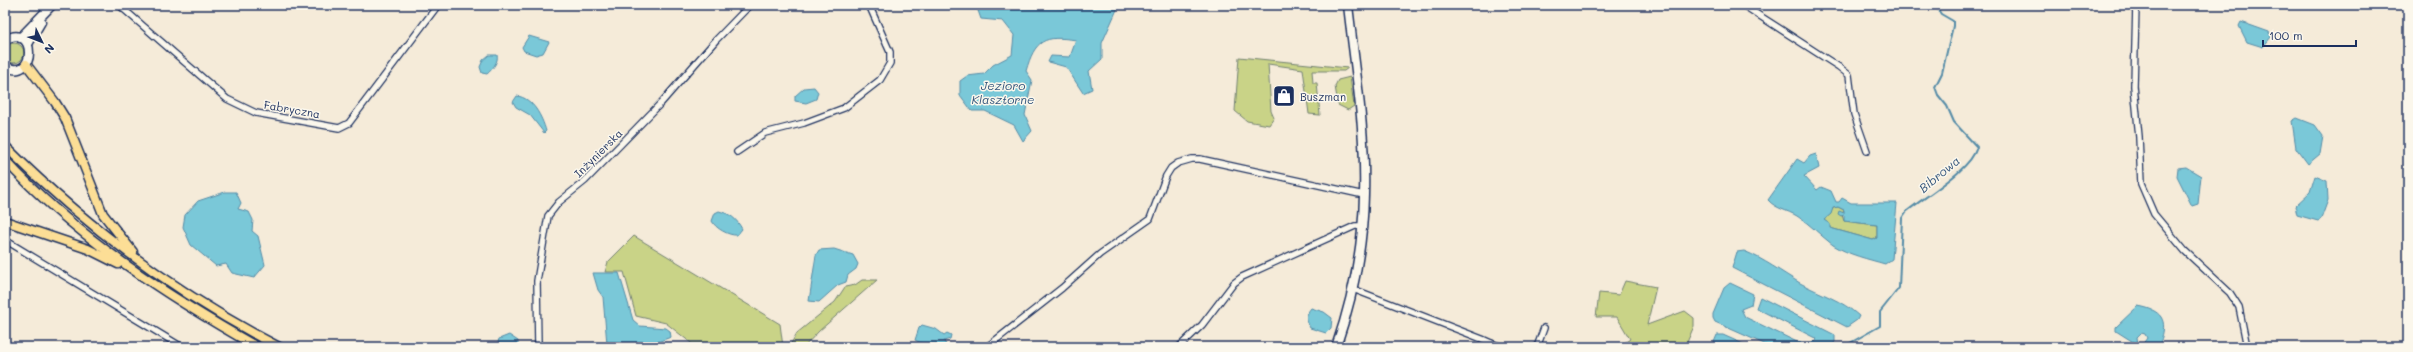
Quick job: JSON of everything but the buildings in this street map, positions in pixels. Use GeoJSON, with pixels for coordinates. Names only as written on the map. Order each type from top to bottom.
{"type":"FeatureCollection","features":[{"type":"Feature","properties":{"kind":"main road"},"geometry":{"type":"LineString","coordinates":[[1336,347],[1353,289],[1363,226],[1364,195],[1362,139],[1348,5]]}},
{"type":"Feature","properties":{"kind":"main road"},"geometry":{"type":"LineString","coordinates":[[20,38],[50,8]]}},
{"type":"Feature","properties":{"kind":"main road"},"geometry":{"type":"LineString","coordinates":[[28,44],[50,8]]}},
{"type":"Feature","properties":{"kind":"main road"},"geometry":{"type":"LineString","coordinates":[[5,40],[13,37],[20,38],[28,44],[30,52],[26,64],[18,68],[6,68]]}},
{"type":"Feature","properties":{"kind":"main road"},"geometry":{"type":"LineString","coordinates":[[26,64],[55,102],[65,118],[102,214],[118,236],[151,270]]}},
{"type":"Feature","properties":{"kind":"main road"},"geometry":{"type":"LineString","coordinates":[[5,146],[71,208],[151,270],[200,303],[279,347]]}},
{"type":"Feature","properties":{"kind":"main road"},"geometry":{"type":"LineString","coordinates":[[5,160],[65,216],[147,280]]}},
{"type":"Feature","properties":{"kind":"main road"},"geometry":{"type":"LineString","coordinates":[[5,221],[88,249],[147,280],[209,320],[257,347]]}},
{"type":"Feature","properties":{"kind":"street","name":"Fabryczna"},"geometry":{"type":"LineString","coordinates":[[119,5],[227,99],[238,106],[256,113],[340,128],[349,123],[438,5]]}},
{"type":"Feature","properties":{"kind":"street","name":"Inżynierska"},"geometry":{"type":"LineString","coordinates":[[538,347],[537,281],[548,216],[559,202],[585,181],[661,103],[716,40],[750,5]]}},
{"type":"Feature","properties":{"kind":"street"},"geometry":{"type":"LineString","coordinates":[[737,152],[761,135],[824,116],[844,108],[880,80],[890,63],[888,46],[869,5]]}},
{"type":"Feature","properties":{"kind":"street"},"geometry":{"type":"LineString","coordinates":[[1743,5],[1839,67],[1848,75],[1854,114],[1868,152]]}},
{"type":"Feature","properties":{"kind":"street"},"geometry":{"type":"LineString","coordinates":[[2136,5],[2134,86],[2140,137],[2141,184],[2154,214],[2185,251],[2230,292],[2239,307],[2247,347]]}},
{"type":"Feature","properties":{"kind":"street"},"geometry":{"type":"LineString","coordinates":[[987,347],[1062,288],[1100,254],[1150,219],[1166,176],[1178,162],[1200,159],[1317,183],[1352,194],[1364,195]]}},
{"type":"Feature","properties":{"kind":"street"},"geometry":{"type":"LineString","coordinates":[[1179,347],[1202,325],[1234,283],[1242,276],[1355,226],[1363,226]]}},
{"type":"Feature","properties":{"kind":"street"},"geometry":{"type":"LineString","coordinates":[[5,240],[182,347]]}},
{"type":"Feature","properties":{"kind":"street"},"geometry":{"type":"LineString","coordinates":[[1353,289],[1491,345],[1502,347]]}},
{"type":"Feature","properties":{"kind":"street"},"geometry":{"type":"LineString","coordinates":[[1537,347],[1544,328]]}},
{"type":"Feature","properties":{"kind":"green space"},"geometry":{"type":"Polygon","coordinates":[[[14,43],[21,46],[24,53],[21,60],[14,63],[7,60],[4,53],[7,46],[14,43]]]}},
{"type":"Feature","properties":{"kind":"green space"},"geometry":{"type":"Polygon","coordinates":[[[1239,57],[1348,68],[1344,71],[1312,71],[1313,83],[1317,83],[1320,115],[1309,114],[1303,69],[1268,64],[1271,111],[1274,118],[1269,125],[1247,121],[1235,111],[1239,57]]]}},
{"type":"Feature","properties":{"kind":"green space"},"geometry":{"type":"Polygon","coordinates":[[[1350,77],[1354,106],[1348,110],[1338,105],[1335,86],[1338,80],[1350,77]]]}},
{"type":"Feature","properties":{"kind":"green space"},"geometry":{"type":"Polygon","coordinates":[[[1838,207],[1844,210],[1842,215],[1844,221],[1877,225],[1877,238],[1873,240],[1830,228],[1824,220],[1833,208],[1838,207]]]}},
{"type":"Feature","properties":{"kind":"green space"},"geometry":{"type":"Polygon","coordinates":[[[634,236],[780,324],[783,347],[696,347],[666,323],[636,316],[624,272],[605,272],[608,262],[634,236]]]}},
{"type":"Feature","properties":{"kind":"green space"},"geometry":{"type":"Polygon","coordinates":[[[862,280],[877,280],[819,331],[804,347],[789,347],[797,333],[835,302],[845,287],[855,285],[862,280]]]}},
{"type":"Feature","properties":{"kind":"green space"},"geometry":{"type":"Polygon","coordinates":[[[1625,281],[1656,287],[1647,325],[1685,311],[1694,318],[1694,326],[1685,347],[1619,347],[1630,339],[1617,317],[1596,317],[1599,293],[1619,295],[1625,281]]]}},
{"type":"Feature","properties":{"kind":"water","name":"Jezioro Klasztorne"},"geometry":{"type":"Polygon","coordinates":[[[976,5],[1119,5],[1102,43],[1102,59],[1089,71],[1092,89],[1083,93],[1066,67],[1048,62],[1051,56],[1070,57],[1076,40],[1056,38],[1048,39],[1037,46],[1029,61],[1026,71],[1032,80],[1025,115],[1032,131],[1023,141],[1014,125],[985,111],[972,111],[960,95],[960,81],[967,76],[984,74],[993,65],[1012,55],[1014,35],[1003,21],[981,19],[976,5]]]}},
{"type":"Feature","properties":{"kind":"water"},"geometry":{"type":"Polygon","coordinates":[[[2241,22],[2269,32],[2271,37],[2263,47],[2247,42],[2239,26],[2241,22]]]}},
{"type":"Feature","properties":{"kind":"water"},"geometry":{"type":"Polygon","coordinates":[[[529,36],[549,42],[543,53],[536,55],[524,51],[522,47],[529,36]]]}},
{"type":"Feature","properties":{"kind":"water"},"geometry":{"type":"Polygon","coordinates":[[[489,55],[497,55],[496,63],[487,74],[482,73],[480,67],[483,60],[489,55]]]}},
{"type":"Feature","properties":{"kind":"water"},"geometry":{"type":"Polygon","coordinates":[[[814,87],[818,92],[816,99],[806,103],[795,101],[795,96],[804,88],[814,87]]]}},
{"type":"Feature","properties":{"kind":"water"},"geometry":{"type":"Polygon","coordinates":[[[517,96],[528,100],[536,109],[546,131],[544,133],[530,115],[516,107],[513,102],[517,96]]]}},
{"type":"Feature","properties":{"kind":"water"},"geometry":{"type":"Polygon","coordinates":[[[2297,118],[2315,125],[2323,136],[2320,154],[2308,164],[2296,148],[2292,121],[2297,118]]]}},
{"type":"Feature","properties":{"kind":"water"},"geometry":{"type":"Polygon","coordinates":[[[1816,154],[1819,168],[1804,176],[1817,190],[1821,187],[1831,191],[1836,202],[1839,202],[1842,198],[1851,203],[1897,203],[1892,259],[1885,264],[1845,251],[1833,245],[1802,219],[1774,205],[1768,200],[1797,159],[1804,163],[1810,156],[1816,154]],[[1838,207],[1833,208],[1831,214],[1824,220],[1830,224],[1830,228],[1873,240],[1877,238],[1877,225],[1844,221],[1844,215],[1841,216],[1838,214],[1839,211],[1844,213],[1844,210],[1838,207]]]}},
{"type":"Feature","properties":{"kind":"water"},"geometry":{"type":"Polygon","coordinates":[[[2186,167],[2201,176],[2198,204],[2192,206],[2177,176],[2178,168],[2186,167]]]}},
{"type":"Feature","properties":{"kind":"water"},"geometry":{"type":"Polygon","coordinates":[[[2315,176],[2327,181],[2328,200],[2321,219],[2318,221],[2297,215],[2295,206],[2310,192],[2315,176]]]}},
{"type":"Feature","properties":{"kind":"water"},"geometry":{"type":"Polygon","coordinates":[[[225,192],[236,192],[241,203],[238,209],[249,212],[253,220],[252,231],[258,236],[265,265],[254,278],[232,273],[226,264],[216,266],[191,245],[183,227],[185,215],[198,201],[225,192]]]}},
{"type":"Feature","properties":{"kind":"water"},"geometry":{"type":"Polygon","coordinates":[[[719,211],[730,215],[735,219],[742,229],[737,235],[726,233],[714,224],[712,221],[715,213],[719,211]]]}},
{"type":"Feature","properties":{"kind":"water"},"geometry":{"type":"Polygon","coordinates":[[[834,249],[853,255],[858,264],[856,269],[848,275],[846,282],[838,285],[819,302],[809,301],[816,255],[819,250],[834,249]]]}},
{"type":"Feature","properties":{"kind":"water"},"geometry":{"type":"Polygon","coordinates":[[[1744,251],[1800,283],[1852,310],[1859,316],[1857,320],[1847,327],[1732,268],[1737,252],[1744,251]]]}},
{"type":"Feature","properties":{"kind":"water"},"geometry":{"type":"Polygon","coordinates":[[[593,273],[619,273],[633,320],[640,326],[666,328],[670,331],[671,337],[644,347],[609,347],[607,344],[603,297],[598,290],[593,273]]]}},
{"type":"Feature","properties":{"kind":"water"},"geometry":{"type":"Polygon","coordinates":[[[1730,283],[1753,294],[1751,305],[1741,309],[1745,317],[1797,342],[1806,344],[1816,341],[1815,338],[1756,308],[1760,297],[1835,335],[1835,342],[1829,347],[1771,347],[1715,322],[1713,314],[1724,288],[1730,283]]]}},
{"type":"Feature","properties":{"kind":"water"},"geometry":{"type":"Polygon","coordinates":[[[2138,306],[2152,310],[2161,317],[2164,328],[2160,343],[2144,347],[2142,345],[2147,338],[2145,334],[2141,333],[2137,337],[2138,345],[2116,331],[2116,327],[2138,306]]]}},
{"type":"Feature","properties":{"kind":"water"},"geometry":{"type":"Polygon","coordinates":[[[1311,308],[1324,312],[1332,318],[1331,328],[1326,333],[1310,328],[1307,318],[1311,308]]]}},
{"type":"Feature","properties":{"kind":"water"},"geometry":{"type":"Polygon","coordinates":[[[922,325],[936,329],[944,335],[947,333],[951,335],[950,339],[944,341],[947,347],[929,347],[915,340],[919,328],[922,325]]]}},
{"type":"Feature","properties":{"kind":"water"},"geometry":{"type":"Polygon","coordinates":[[[509,335],[518,341],[518,347],[502,347],[498,342],[499,339],[509,335]]]}},
{"type":"Feature","properties":{"kind":"water"},"geometry":{"type":"Polygon","coordinates":[[[1717,335],[1723,335],[1750,347],[1712,347],[1717,335]]]}},
{"type":"Feature","properties":{"kind":"waterway","name":"Bibrowa"},"geometry":{"type":"LineString","coordinates":[[1843,347],[1880,326],[1880,312],[1899,288],[1902,218],[1906,212],[1966,165],[1973,156],[1977,147],[1954,122],[1947,106],[1938,95],[1935,87],[1942,73],[1953,26],[1953,21],[1941,14],[1935,5]]}},
{"type":"Feature","properties":{"kind":"place","name":"Buszman"},"geometry":{"type":"Point","coordinates":[1284,96]}}]}
